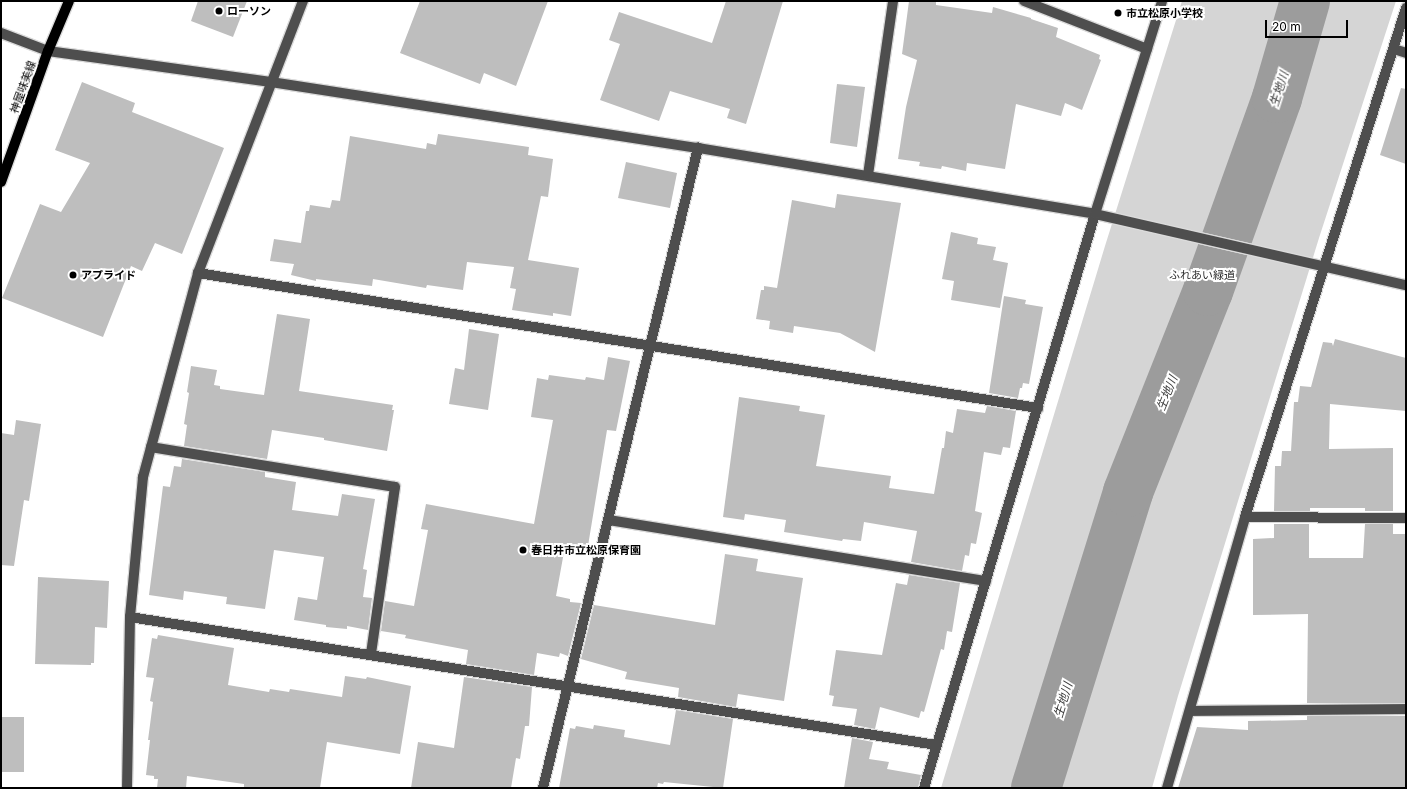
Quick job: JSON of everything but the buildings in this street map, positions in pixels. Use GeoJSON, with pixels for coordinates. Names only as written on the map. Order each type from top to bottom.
{"type":"FeatureCollection","features":[{"type":"Feature","properties":{"kind":"main road","name":"神屋味美線"},"geometry":{"type":"LineString","coordinates":[[1,182],[48,51],[69,1]]}},
{"type":"Feature","properties":{"kind":"street"},"geometry":{"type":"LineString","coordinates":[[127,788],[130,617],[143,478],[150,447],[198,273],[271,82],[304,1]]}},
{"type":"Feature","properties":{"kind":"street"},"geometry":{"type":"LineString","coordinates":[[868,175],[893,1]]}},
{"type":"Feature","properties":{"kind":"street"},"geometry":{"type":"LineString","coordinates":[[1024,1],[1147,48]]}},
{"type":"Feature","properties":{"kind":"street"},"geometry":{"type":"LineString","coordinates":[[924,788],[1095,214],[1162,1]]}},
{"type":"Feature","properties":{"kind":"street"},"geometry":{"type":"LineString","coordinates":[[1167,788],[1245,517],[1406,8]]}},
{"type":"Feature","properties":{"kind":"street"},"geometry":{"type":"LineString","coordinates":[[1,33],[48,51],[271,82],[698,148],[868,175],[1095,214],[1406,285]]}},
{"type":"Feature","properties":{"kind":"street"},"geometry":{"type":"LineString","coordinates":[[1394,49],[1406,53]]}},
{"type":"Feature","properties":{"kind":"street"},"geometry":{"type":"LineString","coordinates":[[543,788],[610,520],[698,148]]}},
{"type":"Feature","properties":{"kind":"street"},"geometry":{"type":"LineString","coordinates":[[198,273],[1038,408]]}},
{"type":"Feature","properties":{"kind":"street"},"geometry":{"type":"LineString","coordinates":[[150,447],[395,487],[371,654]]}},
{"type":"Feature","properties":{"kind":"street"},"geometry":{"type":"LineString","coordinates":[[1245,517],[1406,518]]}},
{"type":"Feature","properties":{"kind":"street"},"geometry":{"type":"LineString","coordinates":[[610,520],[986,581]]}},
{"type":"Feature","properties":{"kind":"street"},"geometry":{"type":"LineString","coordinates":[[130,617],[371,654],[936,745]]}},
{"type":"Feature","properties":{"kind":"street"},"geometry":{"type":"LineString","coordinates":[[1190,711],[1406,709]]}},
{"type":"Feature","properties":{"kind":"green space","name":"ふれあい緑道"},"geometry":{"type":"Polygon","coordinates":[[[1182,1],[1396,1],[1319,238],[1178,696],[1152,788],[941,788],[1105,246],[1182,1]]]}},
{"type":"Feature","properties":{"kind":"waterway","name":"生地川"},"geometry":{"type":"LineString","coordinates":[[1036,788],[1128,492],[1208,291],[1277,98],[1305,1]]}},
{"type":"Feature","properties":{"kind":"place","name":"ローソン"},"geometry":{"type":"Point","coordinates":[219,11]}},
{"type":"Feature","properties":{"kind":"place","name":"市立松原小学校"},"geometry":{"type":"Point","coordinates":[1118,13]}},
{"type":"Feature","properties":{"kind":"place","name":"アプライド"},"geometry":{"type":"Point","coordinates":[73,275]}},
{"type":"Feature","properties":{"kind":"place","name":"春日井市立松原保育園"},"geometry":{"type":"Point","coordinates":[523,550]}}]}
